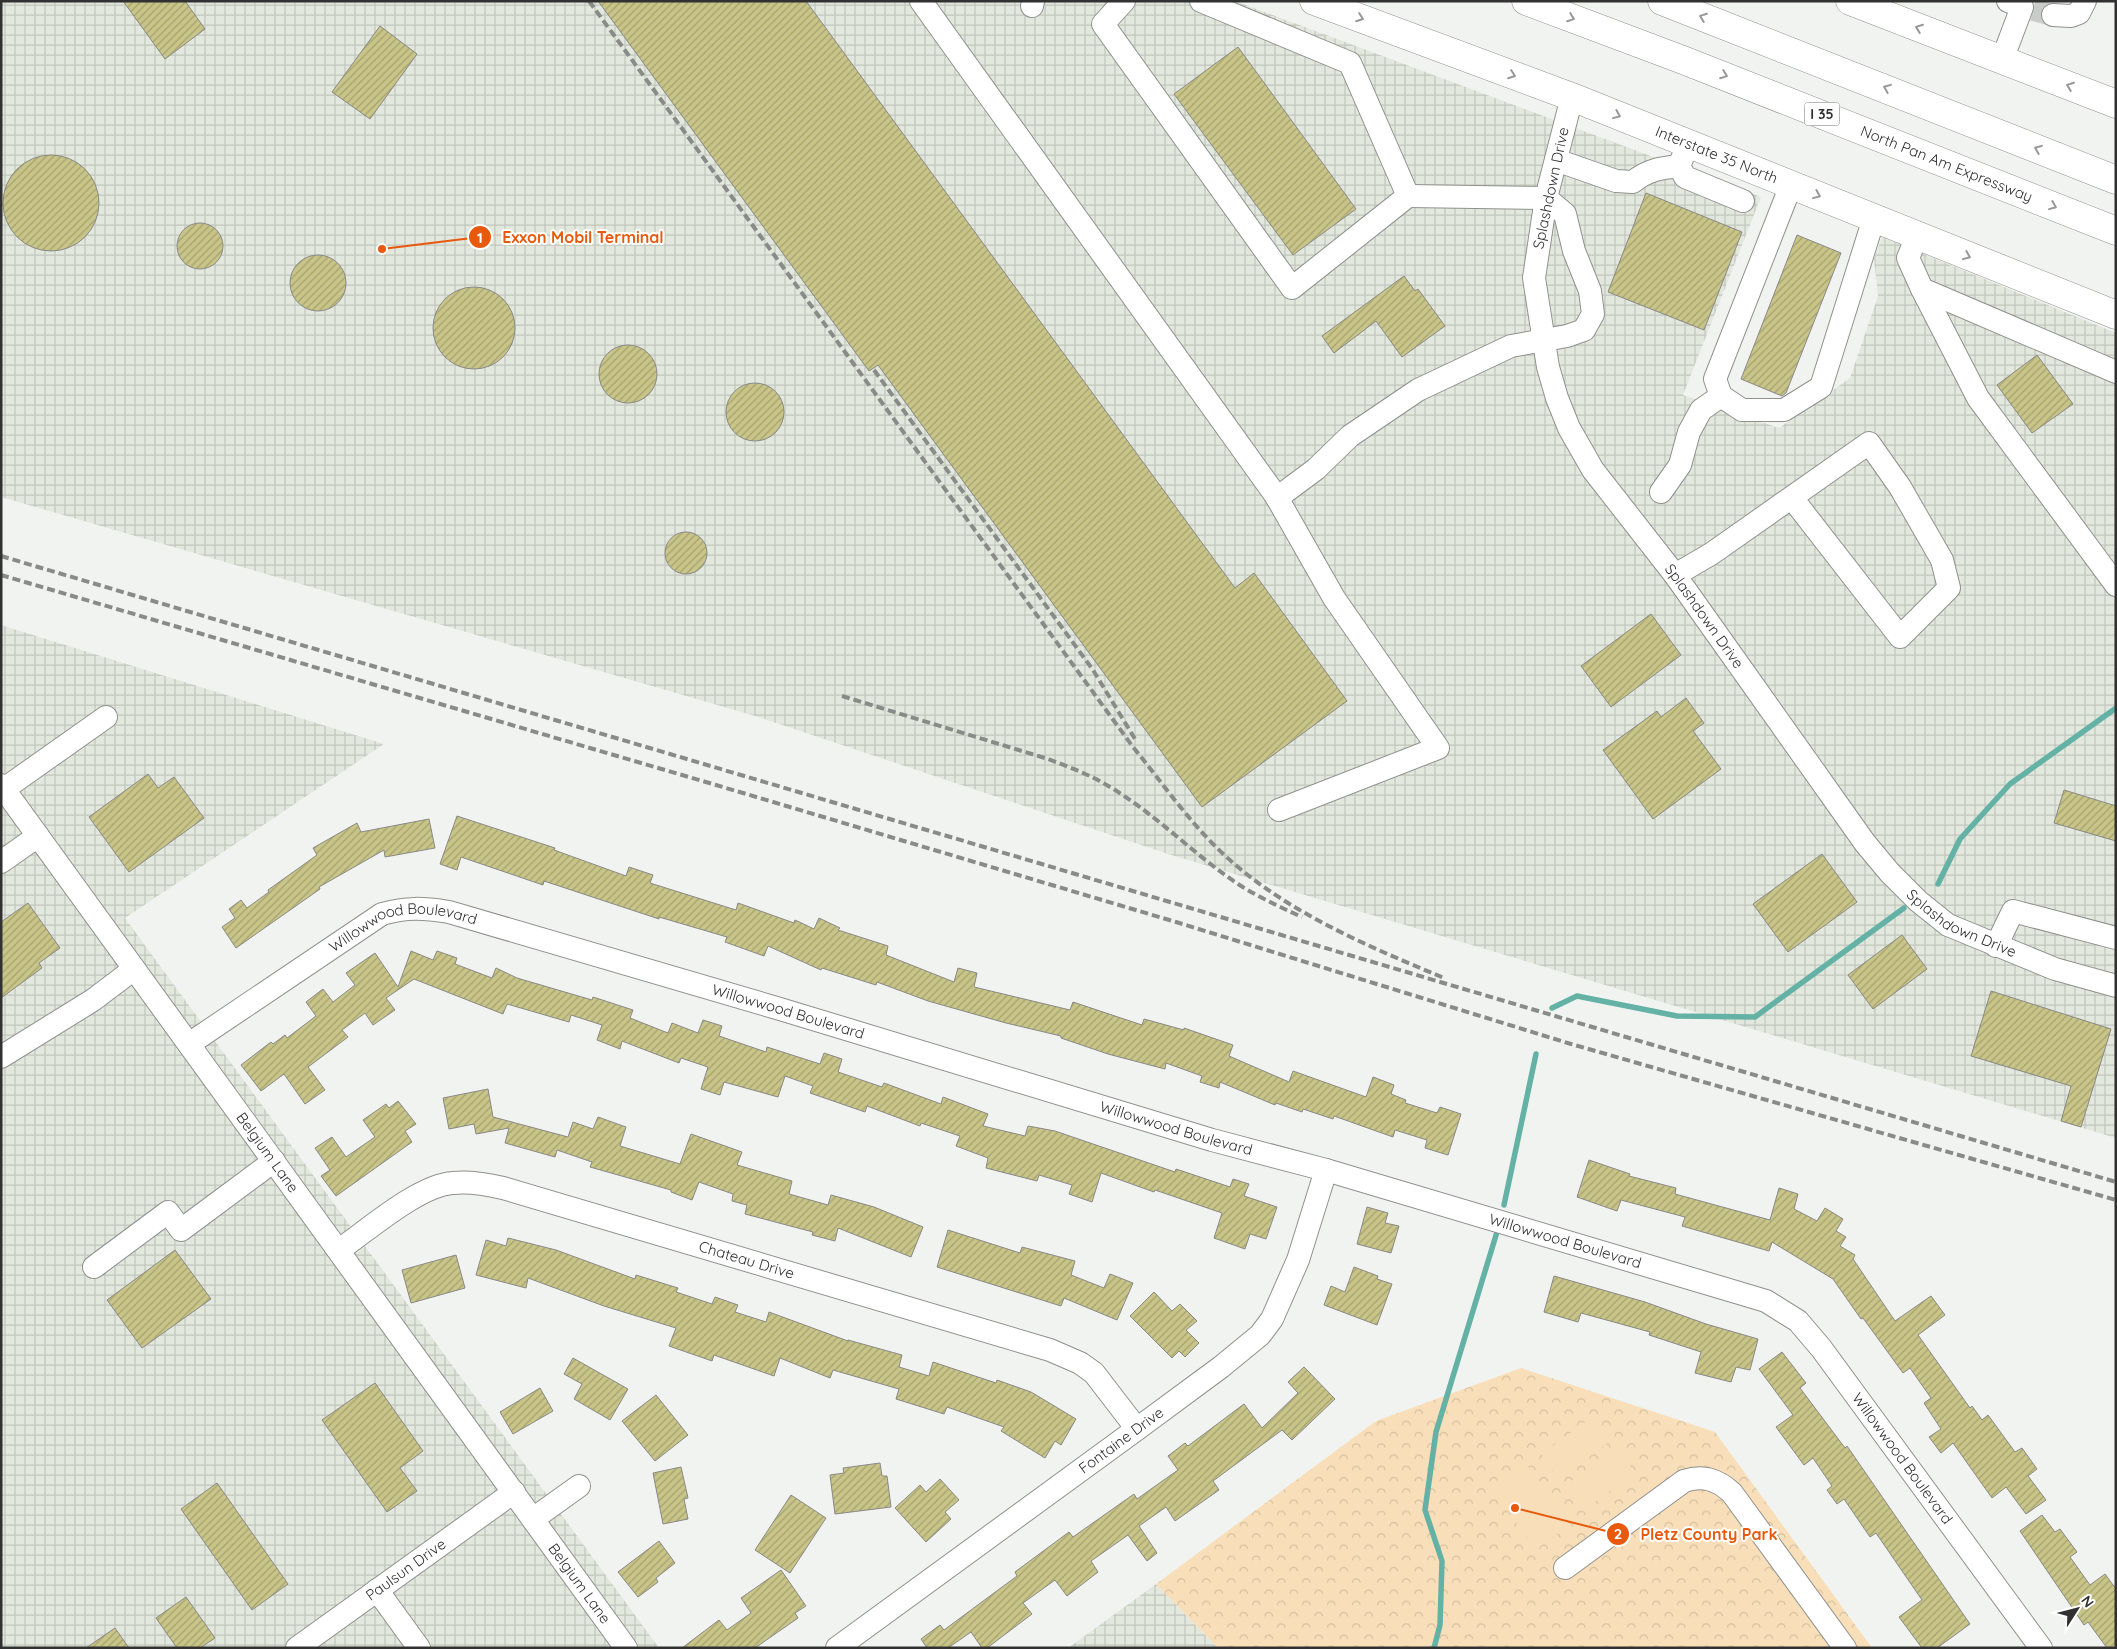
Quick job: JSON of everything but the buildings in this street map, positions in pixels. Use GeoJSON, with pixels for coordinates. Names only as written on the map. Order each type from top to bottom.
{"type":"FeatureCollection","features":[{"type":"Feature","properties":{"kind":"main road","name":"Interstate 35 North"},"geometry":{"type":"LineString","coordinates":[[1314,1],[1572,97],[1684,155],[1791,185],[2116,315]]}},
{"type":"Feature","properties":{"kind":"main road","name":"North Pan Am Expressway"},"geometry":{"type":"LineString","coordinates":[[1526,1],[1683,60],[2116,231]]}},
{"type":"Feature","properties":{"kind":"main road"},"geometry":{"type":"LineString","coordinates":[[1662,1],[2116,180]]}},
{"type":"Feature","properties":{"kind":"main road"},"geometry":{"type":"LineString","coordinates":[[1850,1],[2002,60],[2115,100]]}},
{"type":"Feature","properties":{"kind":"street"},"geometry":{"type":"LineString","coordinates":[[921,1],[1277,498],[1334,598],[1438,748],[1279,810]]}},
{"type":"Feature","properties":{"kind":"street"},"geometry":{"type":"LineString","coordinates":[[1124,1],[1103,24],[1292,288],[1408,196],[1546,198],[1565,214],[1574,251],[1590,290],[1593,314],[1584,330],[1511,346],[1418,390],[1350,436],[1316,469],[1277,498]]}},
{"type":"Feature","properties":{"kind":"street"},"geometry":{"type":"LineString","coordinates":[[1200,1],[1350,63],[1408,196]]}},
{"type":"Feature","properties":{"kind":"street"},"geometry":{"type":"LineString","coordinates":[[2002,60],[2029,9],[2071,16],[2078,13],[2085,1]]}},
{"type":"Feature","properties":{"kind":"street","name":"Splashdown Drive"},"geometry":{"type":"LineString","coordinates":[[1572,97],[1546,198],[1534,278],[1544,340],[1555,390],[1569,428],[1593,470],[1675,575],[1865,843],[1890,873],[1918,901],[1948,925],[1996,946],[2055,970],[2116,986]]}},
{"type":"Feature","properties":{"kind":"street"},"geometry":{"type":"LineString","coordinates":[[1556,160],[1616,181],[1633,182],[1642,174],[1684,155],[1685,178],[1743,201]]}},
{"type":"Feature","properties":{"kind":"street"},"geometry":{"type":"LineString","coordinates":[[1791,185],[1715,378],[1721,396],[1742,410],[1784,410],[1821,387],[1874,218]]}},
{"type":"Feature","properties":{"kind":"street"},"geometry":{"type":"LineString","coordinates":[[1917,236],[1908,258],[1978,398],[2116,585]]}},
{"type":"Feature","properties":{"kind":"street"},"geometry":{"type":"LineString","coordinates":[[1922,289],[2116,372]]}},
{"type":"Feature","properties":{"kind":"street"},"geometry":{"type":"LineString","coordinates":[[1661,492],[1680,465],[1689,432],[1701,410],[1721,396]]}},
{"type":"Feature","properties":{"kind":"street"},"geometry":{"type":"LineString","coordinates":[[1675,575],[1711,554],[1869,444],[1900,487],[1942,560],[1950,588],[1900,637],[1792,498]]}},
{"type":"Feature","properties":{"kind":"street"},"geometry":{"type":"LineString","coordinates":[[3,787],[106,717]]}},
{"type":"Feature","properties":{"kind":"street","name":"Belgium Lane"},"geometry":{"type":"LineString","coordinates":[[3,787],[626,1648]]}},
{"type":"Feature","properties":{"kind":"street"},"geometry":{"type":"LineString","coordinates":[[1,862],[38,836]]}},
{"type":"Feature","properties":{"kind":"street","name":"Willowwood Boulevard"},"geometry":{"type":"LineString","coordinates":[[189,1044],[382,914],[403,908],[424,908],[448,912],[770,1006],[1212,1140],[1326,1170],[1766,1300],[1798,1321],[1821,1348],[2041,1648]]}},
{"type":"Feature","properties":{"kind":"street"},"geometry":{"type":"LineString","coordinates":[[1996,946],[2013,911],[2116,938]]}},
{"type":"Feature","properties":{"kind":"street"},"geometry":{"type":"LineString","coordinates":[[1,1057],[93,1000],[134,969]]}},
{"type":"Feature","properties":{"kind":"street"},"geometry":{"type":"LineString","coordinates":[[94,1267],[168,1212],[181,1230],[274,1161]]}},
{"type":"Feature","properties":{"kind":"street","name":"Fontaine Drive"},"geometry":{"type":"LineString","coordinates":[[837,1648],[1221,1367],[1260,1335],[1272,1319],[1298,1260],[1326,1170]]}},
{"type":"Feature","properties":{"kind":"street","name":"Chateau Drive"},"geometry":{"type":"LineString","coordinates":[[339,1250],[416,1196],[435,1188],[452,1183],[479,1183],[503,1188],[1050,1350],[1080,1363],[1094,1372],[1137,1429]]}},
{"type":"Feature","properties":{"kind":"street"},"geometry":{"type":"LineString","coordinates":[[1565,1568],[1684,1481],[1696,1477],[1708,1478],[1721,1483],[1732,1493],[1845,1648]]}},
{"type":"Feature","properties":{"kind":"street"},"geometry":{"type":"LineString","coordinates":[[533,1519],[578,1486]]}},
{"type":"Feature","properties":{"kind":"street","name":"Paulsun Drive"},"geometry":{"type":"LineString","coordinates":[[297,1648],[514,1492]]}},
{"type":"Feature","properties":{"kind":"street"},"geometry":{"type":"LineString","coordinates":[[377,1590],[418,1648]]}},
{"type":"Feature","properties":{"kind":"shaded area"},"geometry":{"type":"Polygon","coordinates":[[[1,1],[1235,1],[1761,197],[1683,395],[1779,428],[1850,378],[1878,296],[1874,259],[1882,237],[2116,333],[2116,1138],[1168,854],[755,716],[1,497],[1,1]]]}},
{"type":"Feature","properties":{"kind":"shaded area"},"geometry":{"type":"Polygon","coordinates":[[[1,625],[384,744],[125,918],[659,1648],[1,1648],[1,625]]]}},
{"type":"Feature","properties":{"kind":"shaded area"},"geometry":{"type":"Polygon","coordinates":[[[1156,1584],[1218,1648],[1068,1648],[1156,1584]]]}},
{"type":"Feature","properties":{"kind":"green space"},"geometry":{"type":"Polygon","coordinates":[[[1521,1368],[1715,1432],[1872,1648],[1218,1648],[1156,1584],[1376,1421],[1521,1368]]]}},
{"type":"Feature","properties":{"kind":"green space"},"geometry":{"type":"Polygon","coordinates":[[[1594,1416],[1612,1440],[1559,1479],[1541,1454],[1594,1416]]]}},
{"type":"Feature","properties":{"kind":"green space"},"geometry":{"type":"Polygon","coordinates":[[[1618,1448],[1635,1473],[1582,1511],[1564,1486],[1618,1448]]]}},
{"type":"Feature","properties":{"kind":"green space"},"geometry":{"type":"Polygon","coordinates":[[[1524,1461],[1570,1525],[1536,1549],[1490,1486],[1524,1461]]]}},
{"type":"Feature","properties":{"kind":"waterway"},"geometry":{"type":"LineString","coordinates":[[1938,884],[1960,839],[2010,784],[2116,708]]}},
{"type":"Feature","properties":{"kind":"waterway"},"geometry":{"type":"LineString","coordinates":[[1552,1008],[1577,996],[1677,1016],[1755,1017],[1904,908]]}},
{"type":"Feature","properties":{"kind":"waterway"},"geometry":{"type":"LineString","coordinates":[[1504,1205],[1536,1054]]}},
{"type":"Feature","properties":{"kind":"waterway"},"geometry":{"type":"LineString","coordinates":[[1434,1648],[1440,1625],[1442,1561],[1425,1510],[1436,1432],[1497,1232]]}},
{"type":"Feature","properties":{"kind":"tunnel"},"geometry":{"type":"LineString","coordinates":[[2033,10],[2053,15]]}},
{"type":"Feature","properties":{"kind":"railway"},"geometry":{"type":"LineString","coordinates":[[589,1],[1133,747],[1193,823],[1240,868],[1294,906],[1353,938],[1444,978]]}},
{"type":"Feature","properties":{"kind":"railway"},"geometry":{"type":"LineString","coordinates":[[874,370],[1093,670],[1135,739]]}},
{"type":"Feature","properties":{"kind":"railway"},"geometry":{"type":"LineString","coordinates":[[1,556],[2116,1182]]}},
{"type":"Feature","properties":{"kind":"railway"},"geometry":{"type":"LineString","coordinates":[[1,575],[1176,922],[1571,1044],[2116,1200]]}},
{"type":"Feature","properties":{"kind":"railway"},"geometry":{"type":"LineString","coordinates":[[842,696],[1048,759],[1088,775],[1144,810],[1238,884],[1261,898],[1302,917]]}},
{"type":"Feature","properties":{"kind":"place","name":"Exxon Mobil Terminal"},"geometry":{"type":"Point","coordinates":[382,249]}},
{"type":"Feature","properties":{"kind":"place","name":"Pletz County Park"},"geometry":{"type":"Point","coordinates":[1515,1508]}}]}
